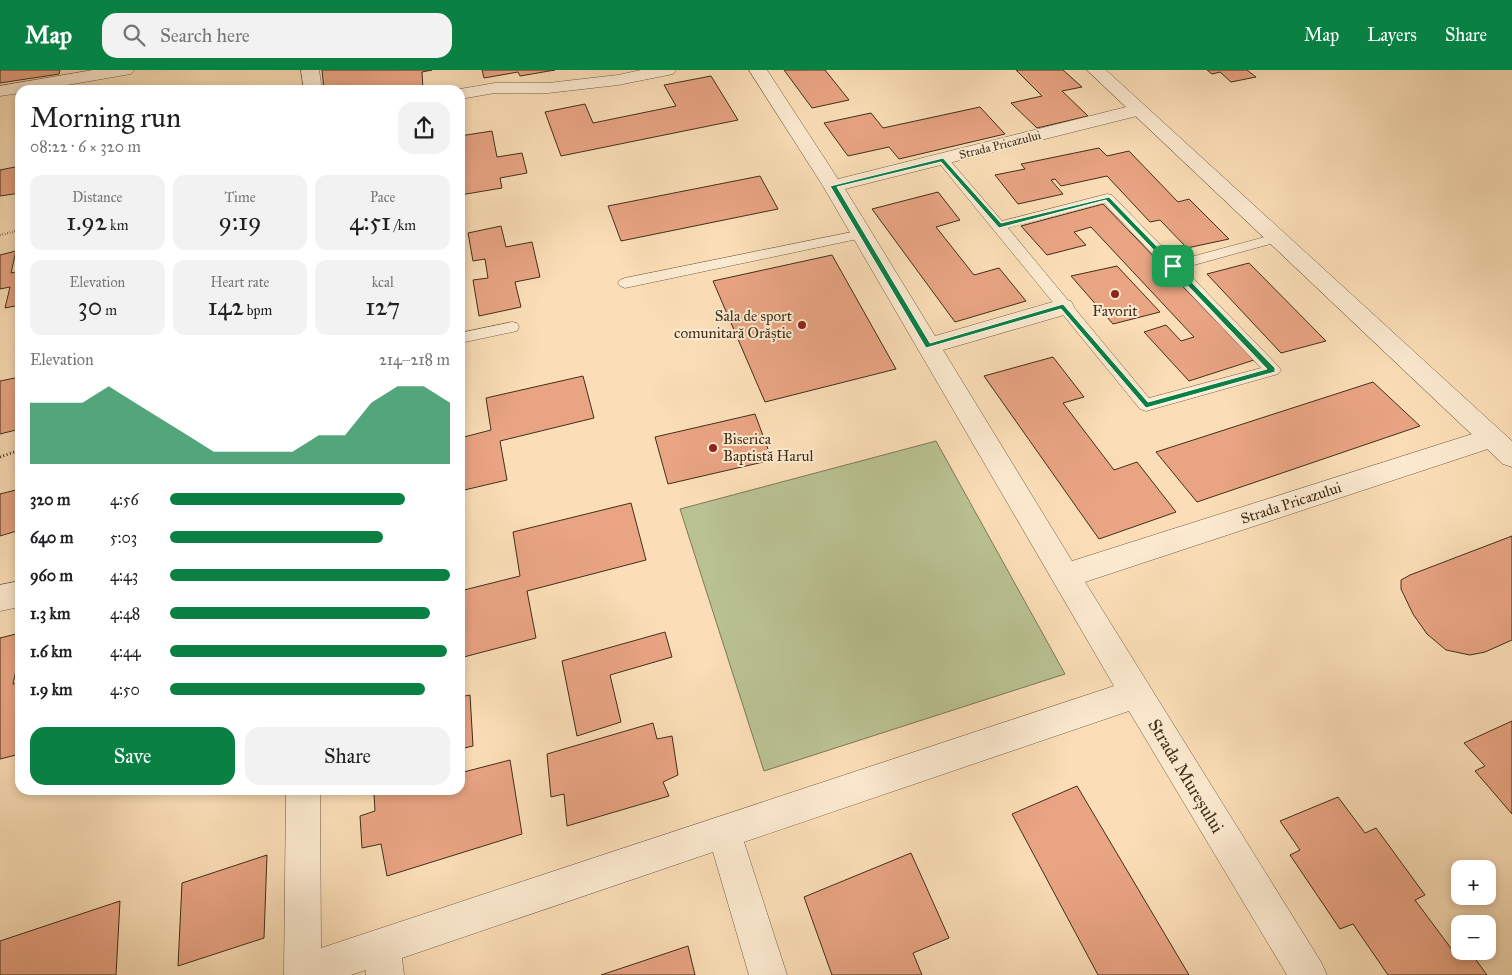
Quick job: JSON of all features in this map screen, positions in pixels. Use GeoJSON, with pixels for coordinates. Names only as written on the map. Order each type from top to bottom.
{"type":"FeatureCollection","features":[{"type":"Feature","properties":{"kind":"street"},"geometry":{"type":"LineString","coordinates":[[36,85],[125,70]]}},
{"type":"Feature","properties":{"kind":"street"},"geometry":{"type":"LineString","coordinates":[[310,70],[312,85]]}},
{"type":"Feature","properties":{"kind":"street"},"geometry":{"type":"LineString","coordinates":[[465,93],[495,88],[548,88],[618,80],[667,70]]}},
{"type":"Feature","properties":{"kind":"street"},"geometry":{"type":"LineString","coordinates":[[758,70],[833,186],[1066,576]]}},
{"type":"Feature","properties":{"kind":"street"},"geometry":{"type":"LineString","coordinates":[[1096,70],[1512,457]]}},
{"type":"Feature","properties":{"kind":"street"},"geometry":{"type":"LineString","coordinates":[[0,91],[15,88]]}},
{"type":"Feature","properties":{"kind":"street","name":"Strada Pricazului"},"geometry":{"type":"LineString","coordinates":[[833,186],[1138,110]]}},
{"type":"Feature","properties":{"kind":"street"},"geometry":{"type":"LineString","coordinates":[[929,346],[1063,306]]}},
{"type":"Feature","properties":{"kind":"street","name":"Strada Pricazului"},"geometry":{"type":"LineString","coordinates":[[1066,576],[1491,438]]}},
{"type":"Feature","properties":{"kind":"street","name":"Strada Mureșului"},"geometry":{"type":"LineString","coordinates":[[1066,576],[1308,975]]}},
{"type":"Feature","properties":{"kind":"street"},"geometry":{"type":"LineString","coordinates":[[0,598],[15,595]]}},
{"type":"Feature","properties":{"kind":"street"},"geometry":{"type":"LineString","coordinates":[[303,795],[300,974],[384,960],[724,832],[1136,694]]}},
{"type":"Feature","properties":{"kind":"street"},"geometry":{"type":"LineString","coordinates":[[724,832],[768,975]]}},
{"type":"Feature","properties":{"kind":"lane"},"geometry":{"type":"LineString","coordinates":[[943,160],[1146,405],[1273,370],[1107,198],[999,226]]}},
{"type":"Feature","properties":{"kind":"lane"},"geometry":{"type":"LineString","coordinates":[[625,283],[862,234]]}},
{"type":"Feature","properties":{"kind":"lane"},"geometry":{"type":"LineString","coordinates":[[1173,266],[1276,238]]}},
{"type":"Feature","properties":{"kind":"lane"},"geometry":{"type":"LineString","coordinates":[[465,337],[512,327]]}},
{"type":"Feature","properties":{"kind":"path"},"geometry":{"type":"LineString","coordinates":[[0,235],[15,231]]}},
{"type":"Feature","properties":{"kind":"path"},"geometry":{"type":"LineString","coordinates":[[0,457],[15,452]]}},
{"type":"Feature","properties":{"kind":"green space"},"geometry":{"type":"Polygon","coordinates":[[[936,441],[1065,674],[764,771],[680,509],[936,441]]]}},
{"type":"Feature","properties":{"kind":"building"},"geometry":{"type":"Polygon","coordinates":[[[0,70],[60,70],[59,74],[0,83],[0,70]]]}},
{"type":"Feature","properties":{"kind":"building"},"geometry":{"type":"Polygon","coordinates":[[[322,70],[432,70],[422,72],[423,85],[324,85],[322,70]]]}},
{"type":"Feature","properties":{"kind":"building"},"geometry":{"type":"Polygon","coordinates":[[[482,70],[555,70],[520,76],[518,72],[484,78],[482,70]]]}},
{"type":"Feature","properties":{"kind":"building"},"geometry":{"type":"Polygon","coordinates":[[[784,70],[825,70],[849,100],[812,108],[784,70]]]}},
{"type":"Feature","properties":{"kind":"building"},"geometry":{"type":"Polygon","coordinates":[[[1016,70],[1063,70],[1082,87],[1062,91],[1088,116],[1037,128],[1011,103],[1042,96],[1016,70]]]}},
{"type":"Feature","properties":{"kind":"building"},"geometry":{"type":"Polygon","coordinates":[[[1207,70],[1247,70],[1256,77],[1231,82],[1220,72],[1212,74],[1207,70]]]}},
{"type":"Feature","properties":{"kind":"building"},"geometry":{"type":"Polygon","coordinates":[[[711,76],[738,120],[561,156],[545,112],[585,104],[593,123],[676,106],[664,85],[711,76]]]}},
{"type":"Feature","properties":{"kind":"building"},"geometry":{"type":"Polygon","coordinates":[[[980,107],[1005,134],[899,159],[889,147],[848,156],[824,123],[871,113],[883,128],[980,107]]]}},
{"type":"Feature","properties":{"kind":"building"},"geometry":{"type":"Polygon","coordinates":[[[492,131],[497,157],[522,153],[527,173],[500,178],[502,188],[465,194],[465,135],[492,131]]]}},
{"type":"Feature","properties":{"kind":"building"},"geometry":{"type":"Polygon","coordinates":[[[1099,148],[1107,156],[1129,151],[1178,202],[1189,199],[1229,239],[1187,248],[1160,220],[1150,222],[1107,176],[1061,186],[1055,179],[1051,180],[1063,194],[1018,204],[995,175],[1025,169],[1021,164],[1099,148]]]}},
{"type":"Feature","properties":{"kind":"building"},"geometry":{"type":"Polygon","coordinates":[[[15,167],[15,194],[0,196],[0,170],[15,167]]]}},
{"type":"Feature","properties":{"kind":"building"},"geometry":{"type":"Polygon","coordinates":[[[760,176],[778,209],[621,241],[608,206],[760,176]]]}},
{"type":"Feature","properties":{"kind":"building"},"geometry":{"type":"Polygon","coordinates":[[[938,192],[960,220],[936,227],[974,275],[999,268],[1026,301],[955,322],[872,209],[938,192]]]}},
{"type":"Feature","properties":{"kind":"building"},"geometry":{"type":"Polygon","coordinates":[[[1103,204],[1254,360],[1189,381],[1144,332],[1166,325],[1181,341],[1194,337],[1091,227],[1074,232],[1086,245],[1047,255],[1021,226],[1103,204]]]}},
{"type":"Feature","properties":{"kind":"building"},"geometry":{"type":"Polygon","coordinates":[[[501,226],[506,247],[532,242],[540,277],[515,282],[521,307],[479,316],[473,280],[488,278],[485,259],[473,261],[468,233],[501,226]]]}},
{"type":"Feature","properties":{"kind":"building"},"geometry":{"type":"Polygon","coordinates":[[[15,251],[11,273],[15,272],[15,306],[5,308],[10,287],[0,289],[0,255],[15,251]]]}},
{"type":"Feature","properties":{"kind":"building","name":"Sala de sport comunitară Orăștie"},"geometry":{"type":"Polygon","coordinates":[[[832,255],[896,369],[765,402],[713,281],[832,255]]]}},
{"type":"Feature","properties":{"kind":"building"},"geometry":{"type":"Polygon","coordinates":[[[1249,263],[1326,341],[1281,353],[1207,274],[1249,263]]]}},
{"type":"Feature","properties":{"kind":"building","name":"Favorit"},"geometry":{"type":"Polygon","coordinates":[[[1117,266],[1160,312],[1113,324],[1071,276],[1117,266]]]}},
{"type":"Feature","properties":{"kind":"building"},"geometry":{"type":"Polygon","coordinates":[[[1053,357],[1084,397],[1063,403],[1114,470],[1137,462],[1176,512],[1099,539],[984,376],[1053,357]]]}},
{"type":"Feature","properties":{"kind":"building"},"geometry":{"type":"Polygon","coordinates":[[[583,376],[594,418],[500,441],[507,480],[465,490],[465,437],[491,430],[486,398],[583,376]]]}},
{"type":"Feature","properties":{"kind":"building"},"geometry":{"type":"Polygon","coordinates":[[[15,378],[15,430],[0,434],[0,381],[15,378]]]}},
{"type":"Feature","properties":{"kind":"building"},"geometry":{"type":"Polygon","coordinates":[[[1373,382],[1420,426],[1197,502],[1156,452],[1373,382]]]}},
{"type":"Feature","properties":{"kind":"building","name":"Biserica Baptistă Harul"},"geometry":{"type":"Polygon","coordinates":[[[755,414],[772,460],[668,484],[655,437],[755,414]]]}},
{"type":"Feature","properties":{"kind":"building"},"geometry":{"type":"Polygon","coordinates":[[[15,490],[15,532],[0,536],[0,494],[15,490]]]}},
{"type":"Feature","properties":{"kind":"building"},"geometry":{"type":"Polygon","coordinates":[[[631,503],[646,560],[527,591],[536,638],[465,657],[465,590],[520,576],[513,532],[631,503]]]}},
{"type":"Feature","properties":{"kind":"building"},"geometry":{"type":"Polygon","coordinates":[[[1512,536],[1512,640],[1485,652],[1470,655],[1446,650],[1427,634],[1413,614],[1401,589],[1401,580],[1512,536]]]}},
{"type":"Feature","properties":{"kind":"building"},"geometry":{"type":"Polygon","coordinates":[[[665,632],[672,657],[610,675],[621,722],[577,736],[562,661],[665,632]]]}},
{"type":"Feature","properties":{"kind":"building"},"geometry":{"type":"Polygon","coordinates":[[[15,634],[15,675],[13,684],[15,684],[15,755],[0,759],[0,638],[15,634]]]}},
{"type":"Feature","properties":{"kind":"building"},"geometry":{"type":"Polygon","coordinates":[[[470,695],[473,746],[465,748],[465,696],[470,695]]]}},
{"type":"Feature","properties":{"kind":"building"},"geometry":{"type":"Polygon","coordinates":[[[1512,721],[1512,814],[1475,771],[1485,766],[1464,743],[1512,721]]]}},
{"type":"Feature","properties":{"kind":"building"},"geometry":{"type":"Polygon","coordinates":[[[653,723],[657,739],[672,736],[678,775],[663,782],[669,796],[567,826],[564,794],[551,797],[547,754],[653,723]]]}},
{"type":"Feature","properties":{"kind":"building"},"geometry":{"type":"Polygon","coordinates":[[[510,760],[522,834],[387,876],[381,844],[362,848],[360,816],[375,811],[374,795],[465,795],[465,772],[510,760]]]}},
{"type":"Feature","properties":{"kind":"building"},"geometry":{"type":"Polygon","coordinates":[[[1077,786],[1189,975],[1098,975],[1012,814],[1077,786]]]}},
{"type":"Feature","properties":{"kind":"building"},"geometry":{"type":"Polygon","coordinates":[[[1338,797],[1365,833],[1376,828],[1425,895],[1415,900],[1451,948],[1451,960],[1476,960],[1487,975],[1388,975],[1353,924],[1340,929],[1290,855],[1300,850],[1280,821],[1338,797]]]}},
{"type":"Feature","properties":{"kind":"building"},"geometry":{"type":"Polygon","coordinates":[[[911,853],[949,938],[913,953],[922,975],[832,975],[804,897],[911,853]]]}},
{"type":"Feature","properties":{"kind":"building"},"geometry":{"type":"Polygon","coordinates":[[[267,855],[264,938],[178,966],[182,883],[267,855]]]}},
{"type":"Feature","properties":{"kind":"building"},"geometry":{"type":"Polygon","coordinates":[[[120,901],[116,975],[0,975],[0,941],[120,901]]]}},
{"type":"Feature","properties":{"kind":"building"},"geometry":{"type":"Polygon","coordinates":[[[688,946],[695,975],[601,975],[688,946]]]}},
{"type":"Feature","properties":{"kind":"place","name":"Favorit"},"geometry":{"type":"Point","coordinates":[1115,294]}},
{"type":"Feature","properties":{"kind":"place","name":"Sala de sport comunitară Orăștie"},"geometry":{"type":"Point","coordinates":[802,325]}},
{"type":"Feature","properties":{"kind":"place","name":"Biserica Baptistă Harul"},"geometry":{"type":"Point","coordinates":[713,448]}},
{"type":"Feature","properties":{"kind":"route"},"geometry":{"type":"LineString","coordinates":[[943,160],[999,226],[1107,198],[1173,266],[1273,370],[1146,405],[1063,306],[929,346],[833,186],[943,160]]}}]}
